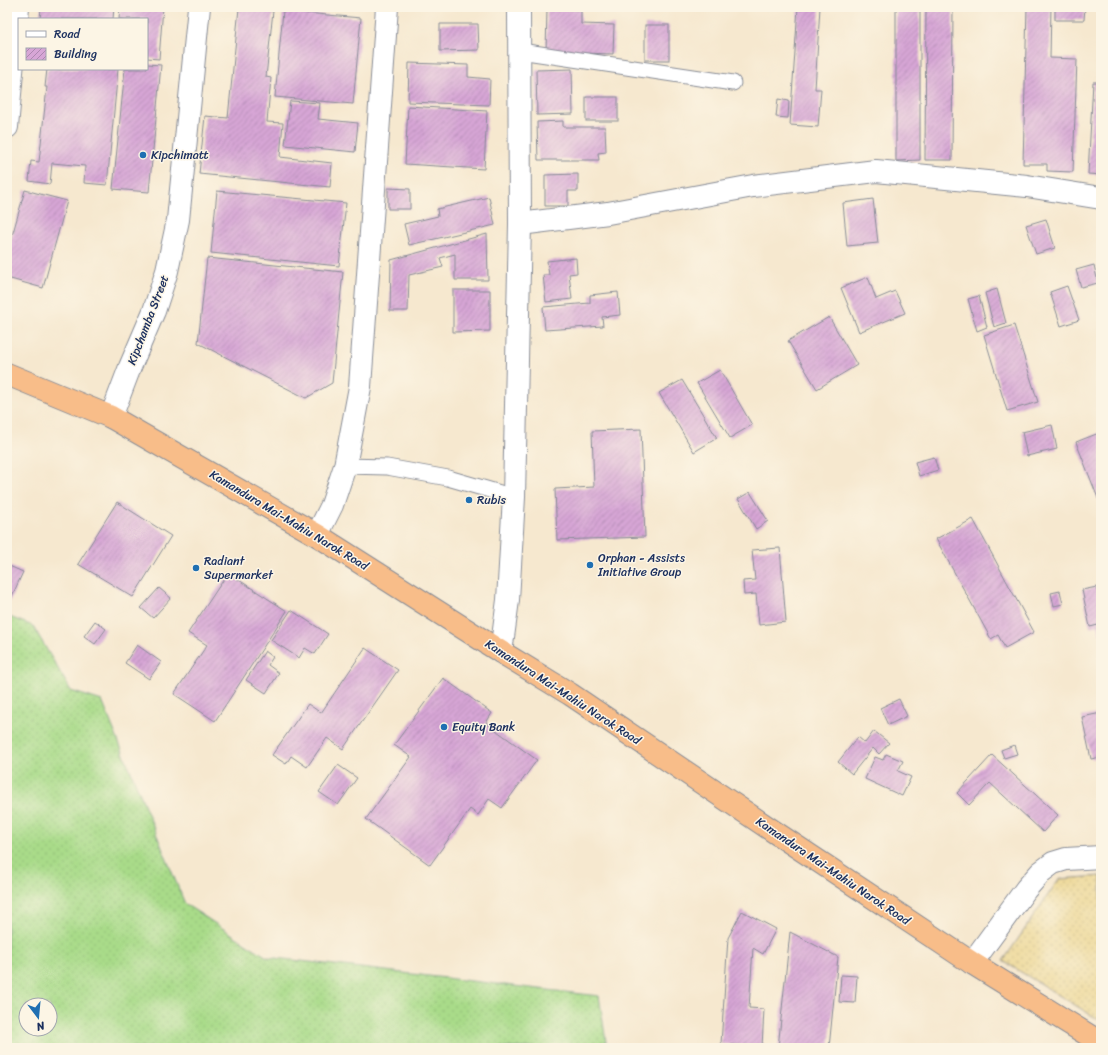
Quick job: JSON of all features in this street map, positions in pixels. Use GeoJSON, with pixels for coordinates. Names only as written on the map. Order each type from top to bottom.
{"type":"FeatureCollection","features":[{"type":"Feature","properties":{"kind":"highway","name":"Kamandura Mai-Mahiu Narok Road"},"geometry":{"type":"LineString","coordinates":[[7,374],[111,417],[317,535],[570,694],[972,963],[1101,1044]]}},
{"type":"Feature","properties":{"kind":"street"},"geometry":{"type":"LineString","coordinates":[[7,127],[18,7]]}},
{"type":"Feature","properties":{"kind":"street","name":"Kipchamba Street"},"geometry":{"type":"LineString","coordinates":[[111,417],[154,311],[167,271],[178,220],[199,7]]}},
{"type":"Feature","properties":{"kind":"street"},"geometry":{"type":"LineString","coordinates":[[317,535],[332,504],[345,466],[360,387],[387,7]]}},
{"type":"Feature","properties":{"kind":"street"},"geometry":{"type":"LineString","coordinates":[[501,652],[508,600],[514,497],[520,224],[519,7]]}},
{"type":"Feature","properties":{"kind":"street"},"geometry":{"type":"LineString","coordinates":[[520,224],[608,213],[753,186],[876,171],[1027,186],[1101,198]]}},
{"type":"Feature","properties":{"kind":"street"},"geometry":{"type":"LineString","coordinates":[[972,963],[1026,889],[1041,872],[1053,864],[1066,859],[1101,857]]}},
{"type":"Feature","properties":{"kind":"lane"},"geometry":{"type":"LineString","coordinates":[[520,51],[734,83]]}},
{"type":"Feature","properties":{"kind":"lane"},"geometry":{"type":"LineString","coordinates":[[345,466],[387,467],[448,478],[514,497]]}},
{"type":"Feature","properties":{"kind":"green space"},"geometry":{"type":"Polygon","coordinates":[[[7,616],[33,626],[71,691],[102,701],[185,904],[267,957],[599,996],[607,1048],[7,1048],[7,616]]]}},
{"type":"Feature","properties":{"kind":"sand"},"geometry":{"type":"Polygon","coordinates":[[[1101,876],[1101,1021],[1003,961],[1059,879],[1101,876]]]}},
{"type":"Feature","properties":{"kind":"building"},"geometry":{"type":"Polygon","coordinates":[[[41,7],[114,7],[113,18],[40,18],[41,7]]]}},
{"type":"Feature","properties":{"kind":"building"},"geometry":{"type":"Polygon","coordinates":[[[120,7],[163,7],[159,59],[148,58],[148,18],[119,18],[120,7]]]}},
{"type":"Feature","properties":{"kind":"building"},"geometry":{"type":"Polygon","coordinates":[[[798,7],[820,7],[815,89],[821,89],[818,127],[790,125],[798,7]]]}},
{"type":"Feature","properties":{"kind":"building"},"geometry":{"type":"Polygon","coordinates":[[[896,7],[920,7],[920,160],[896,161],[896,7]]]}},
{"type":"Feature","properties":{"kind":"building"},"geometry":{"type":"Polygon","coordinates":[[[926,7],[953,7],[952,160],[925,160],[926,7]]]}},
{"type":"Feature","properties":{"kind":"building"},"geometry":{"type":"Polygon","coordinates":[[[1027,7],[1051,7],[1050,58],[1077,59],[1073,172],[1047,171],[1047,164],[1023,164],[1027,7]]]}},
{"type":"Feature","properties":{"kind":"building"},"geometry":{"type":"Polygon","coordinates":[[[1055,7],[1085,7],[1084,20],[1055,20],[1055,7]]]}},
{"type":"Feature","properties":{"kind":"building"},"geometry":{"type":"Polygon","coordinates":[[[239,8],[273,11],[266,77],[271,78],[267,122],[283,123],[280,157],[332,163],[330,187],[199,174],[205,116],[228,118],[239,8]]]}},
{"type":"Feature","properties":{"kind":"building"},"geometry":{"type":"Polygon","coordinates":[[[547,9],[581,10],[581,24],[614,25],[613,54],[546,52],[547,9]]]}},
{"type":"Feature","properties":{"kind":"building"},"geometry":{"type":"Polygon","coordinates":[[[283,11],[361,18],[353,104],[275,97],[283,11]]]}},
{"type":"Feature","properties":{"kind":"building"},"geometry":{"type":"Polygon","coordinates":[[[440,24],[478,24],[479,50],[440,51],[440,24]]]}},
{"type":"Feature","properties":{"kind":"building"},"geometry":{"type":"Polygon","coordinates":[[[645,25],[669,25],[669,60],[645,60],[645,25]]]}},
{"type":"Feature","properties":{"kind":"building"},"geometry":{"type":"Polygon","coordinates":[[[409,63],[468,65],[468,77],[490,79],[489,105],[408,102],[409,63]]]}},
{"type":"Feature","properties":{"kind":"building"},"geometry":{"type":"Polygon","coordinates":[[[148,64],[161,65],[149,192],[113,189],[125,70],[148,70],[148,64]]]}},
{"type":"Feature","properties":{"kind":"building"},"geometry":{"type":"Polygon","coordinates":[[[572,69],[573,114],[537,115],[536,70],[572,69]]]}},
{"type":"Feature","properties":{"kind":"building"},"geometry":{"type":"Polygon","coordinates":[[[47,70],[118,70],[107,185],[84,183],[85,166],[52,163],[50,184],[29,181],[31,161],[39,162],[47,87],[45,87],[47,70]]]}},
{"type":"Feature","properties":{"kind":"building"},"geometry":{"type":"Polygon","coordinates":[[[1093,82],[1101,82],[1101,175],[1088,174],[1093,82]]]}},
{"type":"Feature","properties":{"kind":"building"},"geometry":{"type":"Polygon","coordinates":[[[586,97],[618,97],[618,121],[586,121],[586,97]]]}},
{"type":"Feature","properties":{"kind":"building"},"geometry":{"type":"Polygon","coordinates":[[[778,99],[789,101],[788,118],[776,117],[778,99]]]}},
{"type":"Feature","properties":{"kind":"building"},"geometry":{"type":"Polygon","coordinates":[[[290,101],[320,103],[318,119],[358,123],[355,152],[285,145],[290,101]]]}},
{"type":"Feature","properties":{"kind":"building"},"geometry":{"type":"Polygon","coordinates":[[[408,106],[487,111],[484,169],[405,164],[408,106]]]}},
{"type":"Feature","properties":{"kind":"building"},"geometry":{"type":"Polygon","coordinates":[[[563,121],[563,127],[605,127],[606,152],[598,153],[599,160],[538,160],[537,122],[563,121]]]}},
{"type":"Feature","properties":{"kind":"building"},"geometry":{"type":"Polygon","coordinates":[[[578,174],[578,191],[568,191],[568,206],[545,206],[545,175],[578,174]]]}},
{"type":"Feature","properties":{"kind":"building"},"geometry":{"type":"Polygon","coordinates":[[[388,188],[410,189],[410,209],[388,209],[388,188]]]}},
{"type":"Feature","properties":{"kind":"building"},"geometry":{"type":"Polygon","coordinates":[[[25,190],[67,201],[43,288],[7,278],[7,254],[25,190]]]}},
{"type":"Feature","properties":{"kind":"building"},"geometry":{"type":"Polygon","coordinates":[[[217,191],[346,203],[339,266],[211,253],[217,191]]]}},
{"type":"Feature","properties":{"kind":"building"},"geometry":{"type":"Polygon","coordinates":[[[489,197],[495,225],[409,245],[404,224],[438,216],[437,209],[489,197]]]}},
{"type":"Feature","properties":{"kind":"building"},"geometry":{"type":"Polygon","coordinates":[[[873,199],[878,243],[847,246],[843,203],[873,199]]]}},
{"type":"Feature","properties":{"kind":"building"},"geometry":{"type":"Polygon","coordinates":[[[1046,219],[1055,248],[1036,254],[1026,225],[1046,219]]]}},
{"type":"Feature","properties":{"kind":"building"},"geometry":{"type":"Polygon","coordinates":[[[487,234],[488,280],[455,280],[455,254],[440,258],[443,267],[409,275],[408,311],[390,311],[391,260],[487,234]]]}},
{"type":"Feature","properties":{"kind":"building"},"geometry":{"type":"Polygon","coordinates":[[[207,258],[343,272],[332,383],[306,398],[198,343],[207,258]]]}},
{"type":"Feature","properties":{"kind":"building"},"geometry":{"type":"Polygon","coordinates":[[[576,258],[577,273],[569,274],[572,299],[546,302],[543,275],[549,275],[547,261],[576,258]]]}},
{"type":"Feature","properties":{"kind":"building"},"geometry":{"type":"Polygon","coordinates":[[[1094,265],[1098,283],[1081,287],[1076,270],[1094,265]]]}},
{"type":"Feature","properties":{"kind":"building"},"geometry":{"type":"Polygon","coordinates":[[[868,277],[876,299],[895,291],[905,313],[859,332],[841,288],[868,277]]]}},
{"type":"Feature","properties":{"kind":"building"},"geometry":{"type":"Polygon","coordinates":[[[1067,286],[1079,320],[1061,326],[1050,292],[1067,286]]]}},
{"type":"Feature","properties":{"kind":"building"},"geometry":{"type":"Polygon","coordinates":[[[997,289],[1006,323],[994,327],[985,293],[997,289]]]}},
{"type":"Feature","properties":{"kind":"building"},"geometry":{"type":"Polygon","coordinates":[[[453,290],[490,290],[490,331],[453,332],[453,290]]]}},
{"type":"Feature","properties":{"kind":"building"},"geometry":{"type":"Polygon","coordinates":[[[618,292],[620,315],[602,317],[603,326],[545,330],[543,307],[590,303],[590,295],[618,292]]]}},
{"type":"Feature","properties":{"kind":"building"},"geometry":{"type":"Polygon","coordinates":[[[979,296],[987,327],[977,331],[968,299],[979,296]]]}},
{"type":"Feature","properties":{"kind":"building"},"geometry":{"type":"Polygon","coordinates":[[[829,317],[857,365],[817,389],[788,341],[829,317]]]}},
{"type":"Feature","properties":{"kind":"building"},"geometry":{"type":"Polygon","coordinates":[[[1014,325],[1038,402],[1007,411],[984,335],[1014,325]]]}},
{"type":"Feature","properties":{"kind":"building"},"geometry":{"type":"Polygon","coordinates":[[[720,370],[752,425],[730,438],[697,383],[720,370]]]}},
{"type":"Feature","properties":{"kind":"building"},"geometry":{"type":"Polygon","coordinates":[[[682,380],[717,438],[694,452],[659,393],[682,380]]]}},
{"type":"Feature","properties":{"kind":"building"},"geometry":{"type":"Polygon","coordinates":[[[1052,425],[1057,449],[1027,456],[1022,432],[1052,425]]]}},
{"type":"Feature","properties":{"kind":"building"},"geometry":{"type":"Polygon","coordinates":[[[641,429],[645,537],[557,540],[555,489],[594,487],[592,431],[641,429]]]}},
{"type":"Feature","properties":{"kind":"building"},"geometry":{"type":"Polygon","coordinates":[[[1099,433],[1101,438],[1101,506],[1076,442],[1099,433]]]}},
{"type":"Feature","properties":{"kind":"building"},"geometry":{"type":"Polygon","coordinates":[[[934,457],[938,470],[919,476],[915,462],[934,457]]]}},
{"type":"Feature","properties":{"kind":"building"},"geometry":{"type":"Polygon","coordinates":[[[750,492],[768,521],[756,529],[738,499],[750,492]]]}},
{"type":"Feature","properties":{"kind":"building"},"geometry":{"type":"Polygon","coordinates":[[[117,502],[171,536],[133,597],[78,564],[117,502]]]}},
{"type":"Feature","properties":{"kind":"building"},"geometry":{"type":"Polygon","coordinates":[[[973,519],[1034,632],[1005,648],[998,635],[991,639],[936,539],[973,519]]]}},
{"type":"Feature","properties":{"kind":"building"},"geometry":{"type":"Polygon","coordinates":[[[780,548],[786,622],[759,625],[756,594],[744,595],[743,581],[755,580],[752,550],[780,548]]]}},
{"type":"Feature","properties":{"kind":"building"},"geometry":{"type":"Polygon","coordinates":[[[7,565],[23,572],[7,607],[7,565]]]}},
{"type":"Feature","properties":{"kind":"building"},"geometry":{"type":"Polygon","coordinates":[[[228,573],[287,611],[215,721],[174,694],[207,645],[188,633],[228,573]]]}},
{"type":"Feature","properties":{"kind":"building"},"geometry":{"type":"Polygon","coordinates":[[[1097,587],[1099,600],[1101,600],[1101,635],[1098,625],[1090,627],[1082,590],[1097,587]]]}},
{"type":"Feature","properties":{"kind":"building"},"geometry":{"type":"Polygon","coordinates":[[[159,588],[171,598],[153,618],[141,608],[159,588]]]}},
{"type":"Feature","properties":{"kind":"building"},"geometry":{"type":"Polygon","coordinates":[[[1060,591],[1063,604],[1054,606],[1051,593],[1060,591]]]}},
{"type":"Feature","properties":{"kind":"building"},"geometry":{"type":"Polygon","coordinates":[[[291,610],[328,634],[315,654],[305,648],[299,658],[271,640],[291,610]]]}},
{"type":"Feature","properties":{"kind":"building"},"geometry":{"type":"Polygon","coordinates":[[[95,621],[106,629],[95,644],[84,636],[95,621]]]}},
{"type":"Feature","properties":{"kind":"building"},"geometry":{"type":"Polygon","coordinates":[[[137,645],[161,662],[149,679],[125,663],[137,645]]]}},
{"type":"Feature","properties":{"kind":"building"},"geometry":{"type":"Polygon","coordinates":[[[365,648],[398,670],[343,749],[327,738],[307,767],[291,756],[286,764],[272,755],[308,704],[321,713],[365,648]]]}},
{"type":"Feature","properties":{"kind":"building"},"geometry":{"type":"Polygon","coordinates":[[[265,651],[273,657],[268,665],[279,673],[266,693],[246,680],[265,651]]]}},
{"type":"Feature","properties":{"kind":"building"},"geometry":{"type":"Polygon","coordinates":[[[443,678],[492,713],[486,723],[537,760],[502,808],[489,799],[478,815],[470,809],[430,865],[366,819],[411,757],[394,745],[443,678]]]}},
{"type":"Feature","properties":{"kind":"building"},"geometry":{"type":"Polygon","coordinates":[[[899,699],[907,716],[888,725],[880,708],[899,699]]]}},
{"type":"Feature","properties":{"kind":"building"},"geometry":{"type":"Polygon","coordinates":[[[1101,713],[1101,757],[1091,759],[1082,717],[1101,713]]]}},
{"type":"Feature","properties":{"kind":"building"},"geometry":{"type":"Polygon","coordinates":[[[874,731],[889,743],[879,754],[873,748],[852,774],[838,762],[858,737],[865,743],[874,731]]]}},
{"type":"Feature","properties":{"kind":"building"},"geometry":{"type":"Polygon","coordinates":[[[1014,745],[1017,754],[1004,758],[1001,750],[1014,745]]]}},
{"type":"Feature","properties":{"kind":"building"},"geometry":{"type":"Polygon","coordinates":[[[886,754],[903,761],[898,771],[911,777],[902,796],[865,779],[875,757],[883,760],[886,754]]]}},
{"type":"Feature","properties":{"kind":"building"},"geometry":{"type":"Polygon","coordinates":[[[992,755],[1058,815],[1043,832],[990,783],[969,805],[957,793],[992,755]]]}},
{"type":"Feature","properties":{"kind":"building"},"geometry":{"type":"Polygon","coordinates":[[[338,765],[357,778],[338,805],[319,792],[338,765]]]}},
{"type":"Feature","properties":{"kind":"building"},"geometry":{"type":"Polygon","coordinates":[[[742,911],[776,929],[763,954],[753,948],[749,1008],[764,1009],[762,1047],[721,1044],[728,938],[742,911]]]}},
{"type":"Feature","properties":{"kind":"building"},"geometry":{"type":"Polygon","coordinates":[[[790,932],[838,957],[829,1048],[778,1048],[790,932]]]}},
{"type":"Feature","properties":{"kind":"building"},"geometry":{"type":"Polygon","coordinates":[[[841,975],[857,976],[855,1003],[839,1002],[841,975]]]}},
{"type":"Feature","properties":{"kind":"place","name":"Kipchimatt"},"geometry":{"type":"Point","coordinates":[143,155]}},
{"type":"Feature","properties":{"kind":"place","name":"Rubis"},"geometry":{"type":"Point","coordinates":[469,500]}},
{"type":"Feature","properties":{"kind":"place","name":"Orphan - Assists Initiative Group"},"geometry":{"type":"Point","coordinates":[590,565]}},
{"type":"Feature","properties":{"kind":"place","name":"Radiant Supermarket"},"geometry":{"type":"Point","coordinates":[196,568]}},
{"type":"Feature","properties":{"kind":"place","name":"Equity Bank"},"geometry":{"type":"Point","coordinates":[444,727]}}]}
